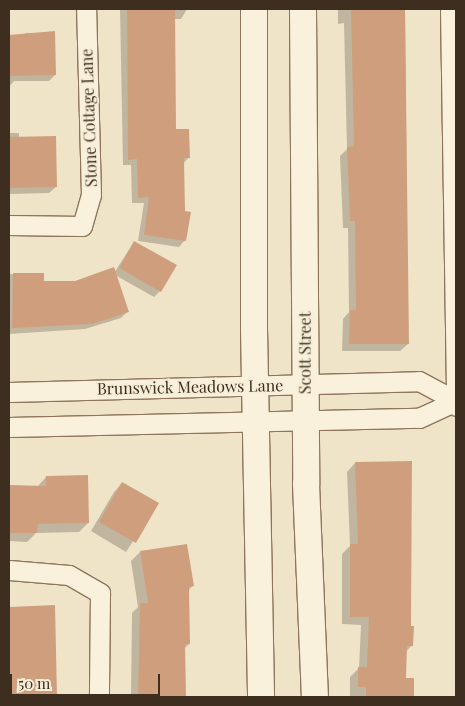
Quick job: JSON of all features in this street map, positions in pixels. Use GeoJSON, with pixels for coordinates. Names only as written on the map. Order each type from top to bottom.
{"type":"FeatureCollection","features":[{"type":"Feature","properties":{"kind":"main road"},"geometry":{"type":"LineString","coordinates":[[254,9],[255,385],[261,697]]}},
{"type":"Feature","properties":{"kind":"main road","name":"Scott Street"},"geometry":{"type":"LineString","coordinates":[[303,9],[305,420],[315,697]]}},
{"type":"Feature","properties":{"kind":"street","name":"Stone Cottage Lane"},"geometry":{"type":"LineString","coordinates":[[9,225],[82,226],[91,195],[86,9]]}},
{"type":"Feature","properties":{"kind":"street"},"geometry":{"type":"LineString","coordinates":[[450,9],[456,406]]}},
{"type":"Feature","properties":{"kind":"street","name":"Brunswick Meadows Lane"},"geometry":{"type":"LineString","coordinates":[[9,392],[419,381],[456,401]]}},
{"type":"Feature","properties":{"kind":"street"},"geometry":{"type":"LineString","coordinates":[[9,426],[419,418],[456,401]]}},
{"type":"Feature","properties":{"kind":"street"},"geometry":{"type":"LineString","coordinates":[[9,570],[69,575],[100,593],[99,697]]}},
{"type":"Feature","properties":{"kind":"building"},"geometry":{"type":"Polygon","coordinates":[[[127,9],[175,9],[176,129],[189,129],[190,158],[184,158],[185,211],[191,212],[186,241],[144,235],[149,197],[138,198],[137,159],[128,160],[127,9]]]}},
{"type":"Feature","properties":{"kind":"building"},"geometry":{"type":"Polygon","coordinates":[[[351,9],[405,9],[409,344],[349,344],[350,310],[356,310],[355,221],[350,221],[347,147],[354,146],[351,9]]]}},
{"type":"Feature","properties":{"kind":"building"},"geometry":{"type":"Polygon","coordinates":[[[55,31],[56,75],[9,76],[9,35],[55,31]]]}},
{"type":"Feature","properties":{"kind":"building"},"geometry":{"type":"Polygon","coordinates":[[[56,136],[57,187],[9,188],[9,137],[56,136]]]}},
{"type":"Feature","properties":{"kind":"building"},"geometry":{"type":"Polygon","coordinates":[[[134,241],[177,265],[161,292],[119,268],[134,241]]]}},
{"type":"Feature","properties":{"kind":"building"},"geometry":{"type":"Polygon","coordinates":[[[114,267],[129,312],[92,324],[12,328],[13,273],[44,273],[44,281],[75,281],[114,267]]]}},
{"type":"Feature","properties":{"kind":"building"},"geometry":{"type":"Polygon","coordinates":[[[412,461],[411,626],[414,626],[413,646],[407,646],[406,678],[414,678],[414,697],[366,697],[366,687],[358,687],[358,667],[367,667],[369,617],[350,617],[350,544],[358,544],[355,462],[412,461]]]}},
{"type":"Feature","properties":{"kind":"building"},"geometry":{"type":"Polygon","coordinates":[[[88,475],[89,523],[38,524],[37,533],[9,533],[9,485],[46,486],[46,476],[88,475]]]}},
{"type":"Feature","properties":{"kind":"building"},"geometry":{"type":"Polygon","coordinates":[[[122,482],[159,503],[136,543],[99,522],[122,482]]]}},
{"type":"Feature","properties":{"kind":"building"},"geometry":{"type":"Polygon","coordinates":[[[187,544],[194,586],[189,587],[190,644],[185,644],[186,696],[138,697],[140,603],[148,603],[140,551],[187,544]]]}},
{"type":"Feature","properties":{"kind":"building"},"geometry":{"type":"Polygon","coordinates":[[[55,605],[57,697],[10,697],[9,607],[55,605]]]}}]}
